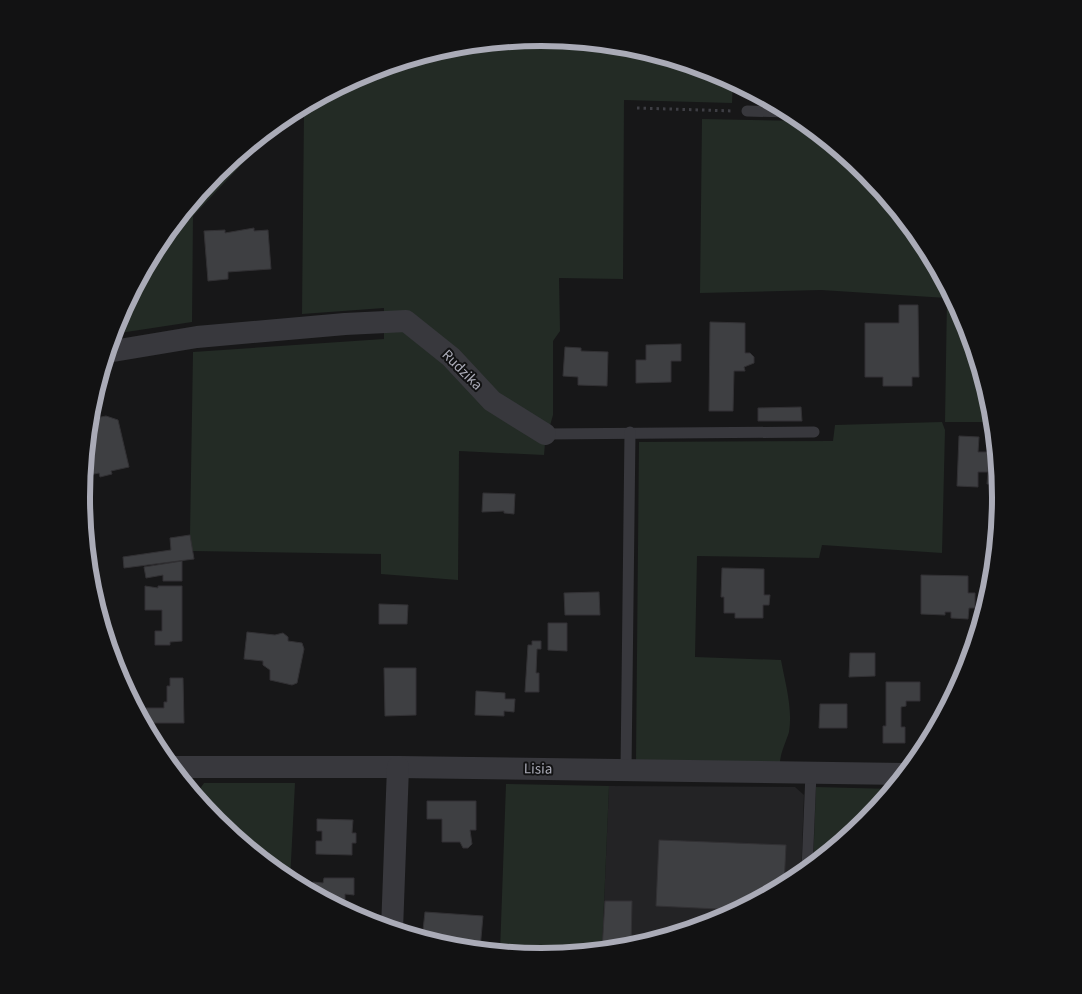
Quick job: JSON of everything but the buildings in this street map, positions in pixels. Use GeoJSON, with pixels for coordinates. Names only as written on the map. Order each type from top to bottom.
{"type":"FeatureCollection","features":[{"type":"Feature","properties":{"kind":"street","name":"Rudzika"},"geometry":{"type":"LineString","coordinates":[[115,351],[197,337],[345,324],[406,321],[451,357],[492,401],[545,434]]}},
{"type":"Feature","properties":{"kind":"street","name":"Lisia"},"geometry":{"type":"LineString","coordinates":[[180,767],[398,767],[897,774]]}},
{"type":"Feature","properties":{"kind":"street"},"geometry":{"type":"LineString","coordinates":[[392,922],[398,767]]}},
{"type":"Feature","properties":{"kind":"lane"},"geometry":{"type":"LineString","coordinates":[[746,111],[774,112]]}},
{"type":"Feature","properties":{"kind":"lane"},"geometry":{"type":"LineString","coordinates":[[626,771],[630,432]]}},
{"type":"Feature","properties":{"kind":"lane","name":"Rudzika"},"geometry":{"type":"LineString","coordinates":[[545,434],[814,432]]}},
{"type":"Feature","properties":{"kind":"lane"},"geometry":{"type":"LineString","coordinates":[[807,860],[811,773]]}},
{"type":"Feature","properties":{"kind":"path"},"geometry":{"type":"LineString","coordinates":[[637,108],[746,111]]}},
{"type":"Feature","properties":{"kind":"shaded area"},"geometry":{"type":"Polygon","coordinates":[[[541,46],[600,50],[629,55],[686,70],[733,90],[732,103],[624,100],[623,279],[559,278],[560,331],[553,341],[553,415],[545,443],[544,455],[459,451],[458,580],[381,574],[381,554],[192,551],[190,535],[193,352],[384,339],[384,308],[302,314],[304,114],[342,93],[396,70],[453,55],[482,50],[541,46]]]}},
{"type":"Feature","properties":{"kind":"shaded area"},"geometry":{"type":"Polygon","coordinates":[[[702,119],[789,121],[838,158],[880,200],[916,247],[945,298],[821,290],[700,293],[702,119]]]}},
{"type":"Feature","properties":{"kind":"shaded area"},"geometry":{"type":"Polygon","coordinates":[[[259,146],[193,216],[192,322],[122,333],[151,272],[183,223],[222,178],[259,146]]]}},
{"type":"Feature","properties":{"kind":"shaded area"},"geometry":{"type":"Polygon","coordinates":[[[947,302],[968,352],[985,422],[945,422],[947,302]]]}},
{"type":"Feature","properties":{"kind":"shaded area"},"geometry":{"type":"Polygon","coordinates":[[[942,422],[945,430],[942,553],[822,545],[819,558],[697,556],[695,657],[781,660],[788,696],[790,723],[780,762],[636,760],[639,442],[833,441],[835,425],[942,422]]]}},
{"type":"Feature","properties":{"kind":"shaded area"},"geometry":{"type":"Polygon","coordinates":[[[204,783],[295,783],[290,872],[244,836],[222,816],[199,790],[204,783]]]}},
{"type":"Feature","properties":{"kind":"shaded area"},"geometry":{"type":"Polygon","coordinates":[[[506,784],[609,786],[602,944],[541,948],[500,946],[506,784]]]}},
{"type":"Feature","properties":{"kind":"shaded area"},"geometry":{"type":"Polygon","coordinates":[[[609,786],[795,787],[804,795],[801,865],[740,901],[686,924],[629,939],[602,944],[609,786]]]}},
{"type":"Feature","properties":{"kind":"shaded area"},"geometry":{"type":"Polygon","coordinates":[[[816,787],[884,789],[860,816],[813,856],[816,787]]]}}]}
